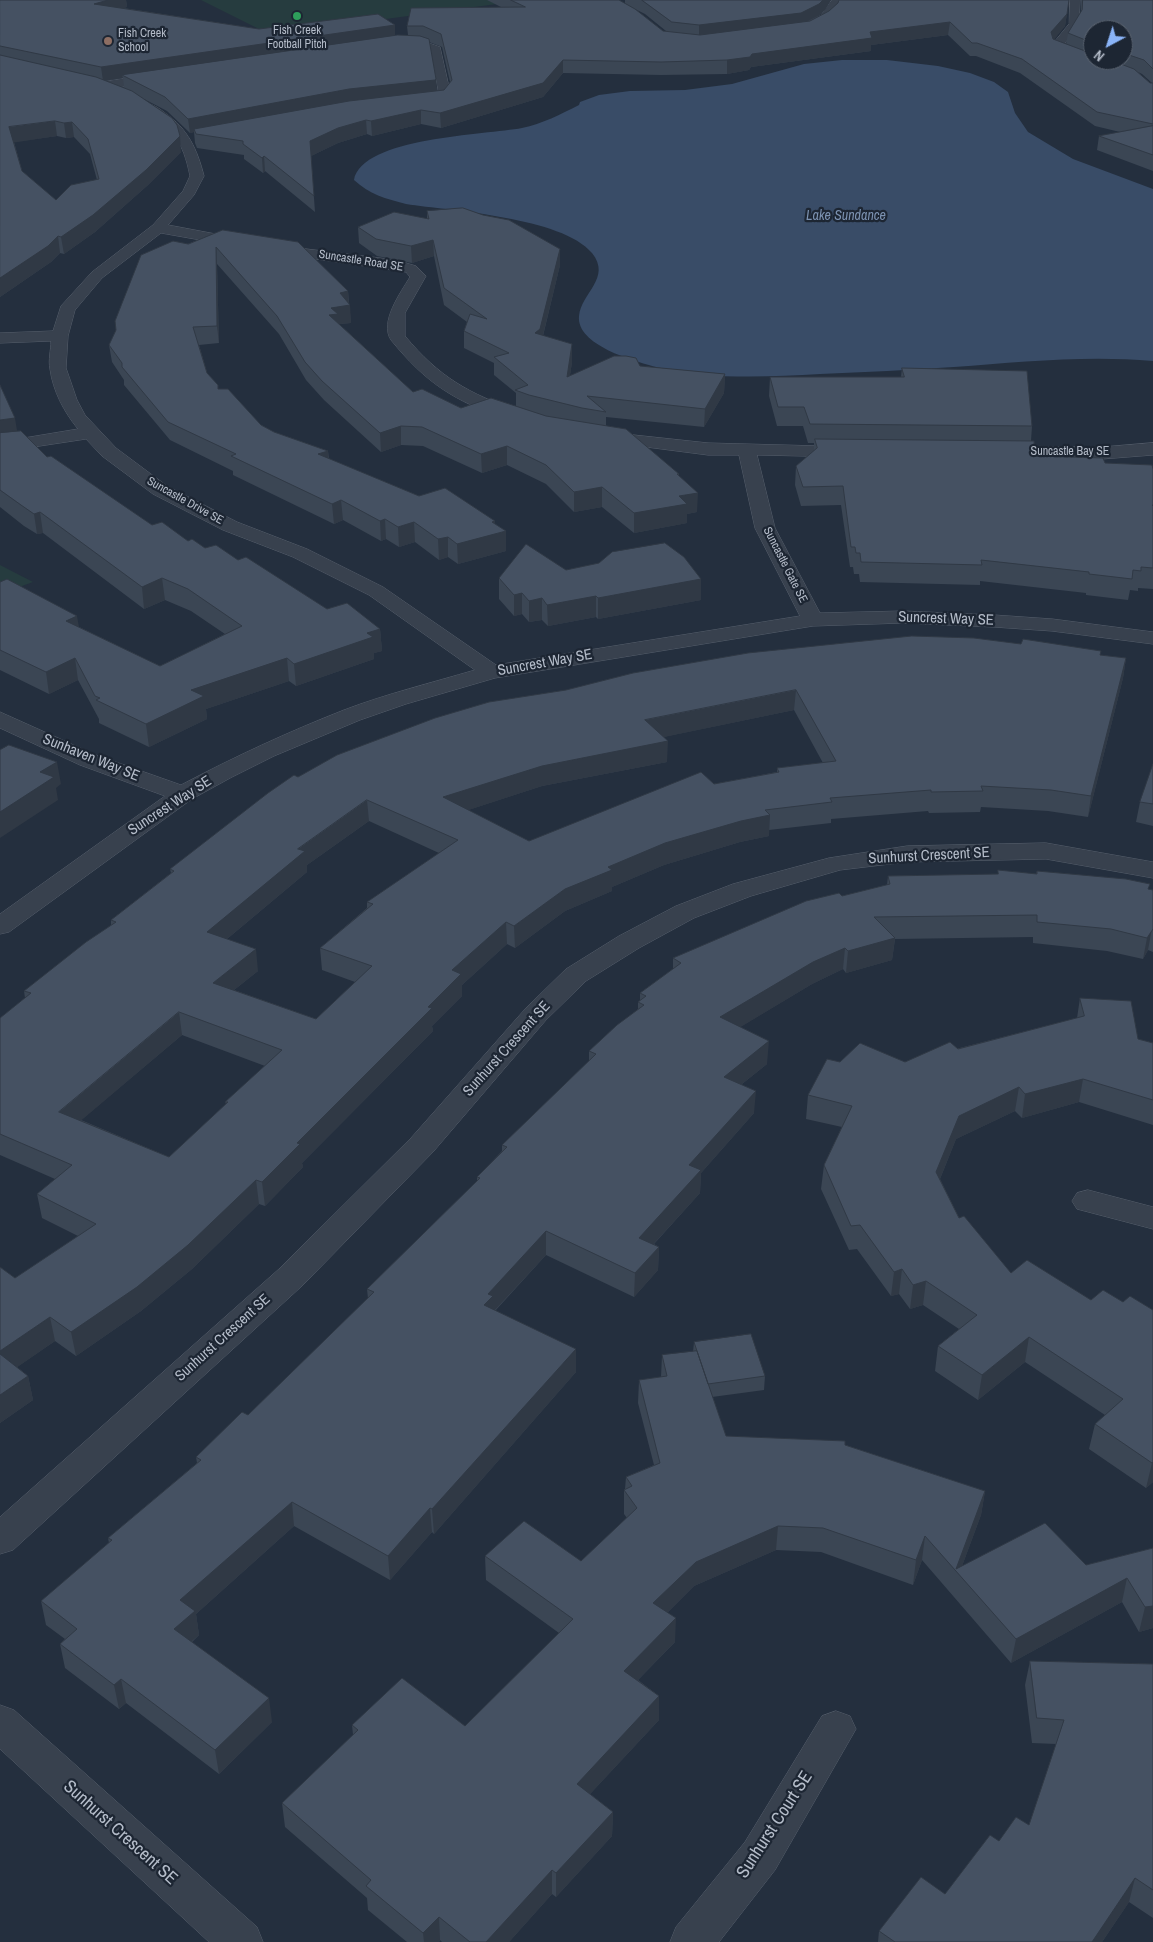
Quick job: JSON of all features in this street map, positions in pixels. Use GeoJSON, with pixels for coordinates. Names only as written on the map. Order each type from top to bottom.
{"type":"FeatureCollection","features":[{"type":"Feature","properties":{"kind":"street"},"geometry":{"type":"LineString","coordinates":[[798,31],[823,20],[832,12],[837,0]]}},
{"type":"Feature","properties":{"kind":"street"},"geometry":{"type":"LineString","coordinates":[[1074,0],[1072,7],[1073,27],[1056,48],[1062,52],[1083,58]]}},
{"type":"Feature","properties":{"kind":"street"},"geometry":{"type":"LineString","coordinates":[[380,46],[414,43],[436,49],[445,96],[433,101],[408,104]]}},
{"type":"Feature","properties":{"kind":"street","name":"Suncastle Drive SE"},"geometry":{"type":"LineString","coordinates":[[169,76],[94,84],[150,108],[191,138],[197,176],[189,192],[158,228],[105,268],[67,309],[60,336],[58,368],[61,384],[77,416],[90,433],[114,457],[160,490],[230,526],[300,553],[376,591],[492,672]]}},
{"type":"Feature","properties":{"kind":"street","name":"Suncastle Road SE"},"geometry":{"type":"LineString","coordinates":[[158,228],[274,249],[396,265],[412,270],[418,276],[397,312],[397,337],[430,373],[445,384],[484,404],[526,419]]}},
{"type":"Feature","properties":{"kind":"street"},"geometry":{"type":"LineString","coordinates":[[0,338],[60,336]]}},
{"type":"Feature","properties":{"kind":"street"},"geometry":{"type":"LineString","coordinates":[[0,448],[90,433]]}},
{"type":"Feature","properties":{"kind":"street"},"geometry":{"type":"LineString","coordinates":[[589,434],[670,446],[747,450],[865,451]]}},
{"type":"Feature","properties":{"kind":"street","name":"Suncastle Bay SE"},"geometry":{"type":"LineString","coordinates":[[983,452],[1102,453],[1153,449]]}},
{"type":"Feature","properties":{"kind":"street","name":"Suncastle Gate SE"},"geometry":{"type":"LineString","coordinates":[[747,450],[765,528],[813,620]]}},
{"type":"Feature","properties":{"kind":"street","name":"Suncrest Way SE"},"geometry":{"type":"LineString","coordinates":[[0,926],[183,794],[257,755],[325,726],[398,699],[492,672],[813,620],[903,617],[994,620],[1071,627],[1153,638]]}},
{"type":"Feature","properties":{"kind":"street","name":"Sunhaven Way SE"},"geometry":{"type":"LineString","coordinates":[[0,719],[88,760],[183,794]]}},
{"type":"Feature","properties":{"kind":"street","name":"Sunhurst Crescent SE"},"geometry":{"type":"LineString","coordinates":[[0,1539],[291,1277],[422,1145],[536,1014],[576,975],[629,942],[685,912],[734,893],[838,863],[907,854],[1046,851],[1153,870]]}},
{"type":"Feature","properties":{"kind":"street"},"geometry":{"type":"LineString","coordinates":[[1088,1201],[1153,1218]]}},
{"type":"Feature","properties":{"kind":"street","name":"Sunhurst Crescent SE"},"geometry":{"type":"LineString","coordinates":[[0,1723],[241,1942]]}},
{"type":"Feature","properties":{"kind":"street","name":"Sunhurst Court SE"},"geometry":{"type":"LineString","coordinates":[[692,1942],[760,1856],[836,1729]]}},
{"type":"Feature","properties":{"kind":"green space","name":"Fish Creek Football Pitch"},"geometry":{"type":"Polygon","coordinates":[[[201,0],[488,0],[497,4],[282,33],[259,29],[201,0]]]}},
{"type":"Feature","properties":{"kind":"green space"},"geometry":{"type":"Polygon","coordinates":[[[0,565],[33,582],[0,594],[0,565]]]}},
{"type":"Feature","properties":{"kind":"water","name":"Lake Sundance"},"geometry":{"type":"Polygon","coordinates":[[[842,60],[887,60],[938,66],[970,73],[994,82],[1008,92],[1015,113],[1028,132],[1073,159],[1153,189],[1153,361],[1128,359],[1054,360],[759,377],[696,374],[656,367],[634,361],[608,350],[587,335],[581,326],[579,316],[581,308],[594,285],[599,270],[592,253],[577,241],[557,231],[505,218],[406,204],[372,192],[354,180],[362,166],[379,155],[401,146],[428,140],[522,128],[551,118],[579,105],[580,102],[599,95],[630,91],[685,90],[732,84],[804,64],[842,60]]]}},
{"type":"Feature","properties":{"kind":"building","name":"Fish Creek School"},"geometry":{"type":"Polygon","coordinates":[[[0,0],[108,0],[94,4],[259,29],[378,14],[395,25],[101,67],[0,46],[0,0]]]}},
{"type":"Feature","properties":{"kind":"building"},"geometry":{"type":"Polygon","coordinates":[[[511,0],[619,0],[635,9],[663,31],[700,35],[810,21],[829,11],[839,0],[1069,0],[1067,14],[1051,32],[1053,39],[1083,50],[1083,70],[1133,69],[1150,83],[1153,83],[1153,124],[1097,112],[1022,59],[977,43],[972,43],[950,22],[870,32],[872,38],[752,54],[750,57],[727,60],[661,62],[563,60],[543,83],[440,113],[421,110],[371,121],[366,120],[338,128],[310,141],[314,196],[264,156],[262,158],[243,144],[243,141],[196,134],[194,129],[349,101],[444,90],[452,80],[441,34],[423,26],[407,26],[411,8],[525,7],[511,0]]]}},
{"type":"Feature","properties":{"kind":"building"},"geometry":{"type":"Polygon","coordinates":[[[642,0],[823,0],[801,13],[699,25],[672,22],[642,0]]]}},
{"type":"Feature","properties":{"kind":"building"},"geometry":{"type":"Polygon","coordinates":[[[1083,0],[1153,0],[1153,69],[1144,60],[1133,56],[1133,20],[1083,20],[1083,39],[1068,33],[1082,10],[1083,0]]]}},
{"type":"Feature","properties":{"kind":"building"},"geometry":{"type":"Polygon","coordinates":[[[398,35],[420,36],[429,39],[435,80],[349,89],[188,119],[165,97],[122,75],[398,35]]]}},
{"type":"Feature","properties":{"kind":"building"},"geometry":{"type":"Polygon","coordinates":[[[0,55],[96,77],[132,91],[172,118],[177,125],[180,136],[146,170],[93,215],[61,237],[58,236],[48,246],[0,278],[0,55]],[[55,121],[9,127],[22,171],[56,200],[71,185],[99,179],[88,139],[72,122],[55,121]]]}},
{"type":"Feature","properties":{"kind":"building"},"geometry":{"type":"Polygon","coordinates":[[[1153,126],[1153,155],[1099,136],[1153,126]]]}},
{"type":"Feature","properties":{"kind":"building"},"geometry":{"type":"Polygon","coordinates":[[[463,208],[483,215],[509,220],[560,249],[540,329],[535,333],[572,344],[567,377],[614,356],[636,358],[640,366],[725,374],[705,409],[587,396],[606,412],[582,408],[515,390],[528,385],[494,357],[509,353],[464,331],[470,314],[487,319],[444,288],[433,240],[411,246],[376,239],[358,227],[394,212],[429,219],[427,211],[463,208]]]}},
{"type":"Feature","properties":{"kind":"building"},"geometry":{"type":"Polygon","coordinates":[[[223,230],[298,242],[348,291],[340,293],[350,305],[331,308],[338,314],[329,315],[413,392],[422,389],[461,408],[491,398],[546,416],[626,429],[679,474],[677,474],[698,493],[679,496],[687,504],[634,513],[602,487],[574,492],[546,465],[507,446],[481,454],[422,427],[401,426],[380,433],[322,381],[305,362],[277,316],[216,247],[217,326],[193,327],[207,373],[218,385],[218,389],[228,389],[261,425],[274,432],[328,451],[318,454],[419,496],[445,488],[495,521],[492,522],[506,531],[457,544],[448,537],[438,539],[414,522],[398,527],[385,519],[380,521],[341,500],[332,504],[231,456],[236,454],[168,422],[122,367],[122,363],[109,345],[116,330],[115,321],[141,255],[173,241],[188,244],[223,230]]]}},
{"type":"Feature","properties":{"kind":"building"},"geometry":{"type":"Polygon","coordinates":[[[902,368],[1027,371],[1032,426],[810,424],[804,407],[778,407],[770,377],[904,377],[902,368]]]}},
{"type":"Feature","properties":{"kind":"building"},"geometry":{"type":"Polygon","coordinates":[[[0,385],[15,418],[0,420],[0,385]]]}},
{"type":"Feature","properties":{"kind":"building"},"geometry":{"type":"Polygon","coordinates":[[[21,431],[47,457],[51,456],[152,525],[162,522],[188,541],[192,539],[205,548],[216,545],[238,560],[246,557],[327,609],[347,603],[380,629],[367,633],[373,637],[294,664],[287,658],[191,690],[204,696],[146,724],[96,700],[100,698],[95,696],[75,658],[46,672],[0,650],[0,582],[7,579],[77,616],[66,621],[160,666],[242,626],[188,589],[162,578],[142,587],[40,512],[34,514],[0,490],[0,433],[21,431]]]}},
{"type":"Feature","properties":{"kind":"building"},"geometry":{"type":"Polygon","coordinates":[[[815,439],[1034,441],[1035,456],[1103,458],[1105,463],[1152,465],[1153,568],[1141,567],[1141,571],[1133,570],[1132,579],[1089,574],[1089,572],[981,560],[982,565],[861,562],[860,553],[856,553],[855,547],[851,547],[843,486],[803,487],[796,466],[817,448],[815,439]]]}},
{"type":"Feature","properties":{"kind":"building"},"geometry":{"type":"Polygon","coordinates":[[[665,543],[684,557],[701,579],[598,598],[596,596],[547,605],[542,598],[529,601],[522,593],[514,595],[499,578],[526,544],[566,570],[599,563],[612,552],[665,543]]]}},
{"type":"Feature","properties":{"kind":"building"},"geometry":{"type":"Polygon","coordinates":[[[912,636],[974,638],[1021,644],[1023,639],[1101,651],[1100,655],[1126,658],[1091,796],[1051,790],[981,786],[983,791],[931,792],[931,790],[830,798],[832,802],[765,810],[770,815],[741,821],[665,843],[608,867],[612,870],[565,889],[514,926],[506,922],[452,970],[461,974],[428,1007],[432,1008],[297,1143],[300,1144],[262,1182],[256,1180],[188,1245],[137,1287],[71,1332],[50,1317],[0,1351],[0,1267],[15,1278],[96,1224],[37,1194],[72,1165],[0,1134],[0,1018],[31,993],[24,991],[86,942],[116,922],[111,920],[174,871],[170,869],[294,775],[298,777],[337,755],[435,718],[489,702],[566,690],[633,673],[748,653],[912,636]],[[796,690],[645,720],[668,741],[542,766],[443,797],[529,841],[701,772],[714,784],[779,772],[777,768],[836,761],[796,690]],[[367,800],[298,849],[305,851],[207,932],[256,949],[213,983],[316,1019],[372,966],[320,948],[373,904],[367,902],[458,840],[367,800]],[[179,1012],[59,1112],[169,1157],[282,1050],[179,1012]]]}},
{"type":"Feature","properties":{"kind":"building"},"geometry":{"type":"Polygon","coordinates":[[[9,745],[57,762],[40,772],[54,777],[0,812],[0,750],[9,745]]]}},
{"type":"Feature","properties":{"kind":"building"},"geometry":{"type":"Polygon","coordinates":[[[1153,764],[1153,804],[1140,802],[1153,764]]]}},
{"type":"Feature","properties":{"kind":"building"},"geometry":{"type":"Polygon","coordinates":[[[998,870],[1037,874],[1037,871],[1126,879],[1150,884],[1148,889],[1153,890],[1153,929],[1147,938],[1111,929],[1037,922],[1037,915],[874,917],[895,938],[848,951],[845,948],[813,962],[720,1017],[769,1041],[724,1077],[756,1091],[689,1165],[701,1170],[639,1238],[659,1247],[635,1273],[546,1231],[488,1294],[493,1296],[484,1305],[576,1349],[432,1509],[430,1508],[388,1556],[292,1502],[180,1600],[195,1611],[174,1629],[269,1698],[215,1750],[121,1679],[114,1685],[60,1644],[77,1629],[41,1601],[112,1540],[108,1538],[201,1460],[196,1457],[242,1412],[248,1415],[374,1292],[367,1289],[480,1178],[477,1177],[507,1147],[502,1145],[596,1054],[589,1051],[617,1025],[644,1005],[638,1002],[646,996],[640,993],[681,963],[673,958],[806,901],[839,893],[842,896],[890,884],[888,876],[998,874],[998,870]]]}},
{"type":"Feature","properties":{"kind":"building"},"geometry":{"type":"Polygon","coordinates":[[[1080,998],[1131,1001],[1138,1039],[1153,1043],[1153,1100],[1083,1079],[1025,1094],[1019,1087],[959,1116],[936,1172],[959,1218],[964,1216],[1011,1273],[1027,1260],[1091,1300],[1103,1290],[1123,1302],[1130,1296],[1153,1310],[1152,1463],[1095,1424],[1123,1399],[1029,1337],[982,1375],[938,1346],[977,1315],[926,1281],[913,1285],[902,1269],[894,1272],[860,1225],[851,1226],[824,1165],[852,1106],[808,1095],[827,1059],[840,1062],[860,1043],[905,1062],[950,1042],[958,1049],[1084,1016],[1080,998]]]}},
{"type":"Feature","properties":{"kind":"building"},"geometry":{"type":"Polygon","coordinates":[[[751,1334],[765,1376],[708,1384],[694,1342],[751,1334]]]}},
{"type":"Feature","properties":{"kind":"building"},"geometry":{"type":"Polygon","coordinates":[[[697,1351],[726,1436],[845,1441],[845,1445],[985,1491],[956,1569],[1045,1523],[1086,1565],[1153,1548],[1153,1606],[1145,1607],[1127,1578],[1016,1639],[925,1536],[916,1560],[823,1528],[778,1526],[696,1562],[653,1603],[676,1618],[624,1671],[659,1696],[577,1784],[613,1812],[556,1873],[552,1870],[486,1942],[470,1942],[439,1917],[423,1933],[366,1886],[371,1880],[282,1803],[358,1730],[352,1725],[402,1678],[465,1726],[573,1619],[485,1556],[524,1521],[581,1561],[637,1508],[624,1490],[632,1486],[626,1477],[660,1463],[639,1380],[667,1376],[662,1355],[697,1351]]]}},
{"type":"Feature","properties":{"kind":"building"},"geometry":{"type":"Polygon","coordinates":[[[0,1354],[28,1376],[0,1395],[0,1354]]]}},
{"type":"Feature","properties":{"kind":"building"},"geometry":{"type":"Polygon","coordinates":[[[1030,1661],[1153,1664],[1153,1890],[1135,1878],[1092,1942],[895,1942],[879,1931],[921,1877],[945,1894],[990,1835],[999,1841],[1016,1817],[1029,1825],[1064,1720],[1037,1718],[1030,1661]]]}},
{"type":"Feature","properties":{"kind":"place","name":"Fish Creek Football Pitch"},"geometry":{"type":"Point","coordinates":[297,16]}},
{"type":"Feature","properties":{"kind":"place","name":"Fish Creek School"},"geometry":{"type":"Point","coordinates":[108,41]}}]}
